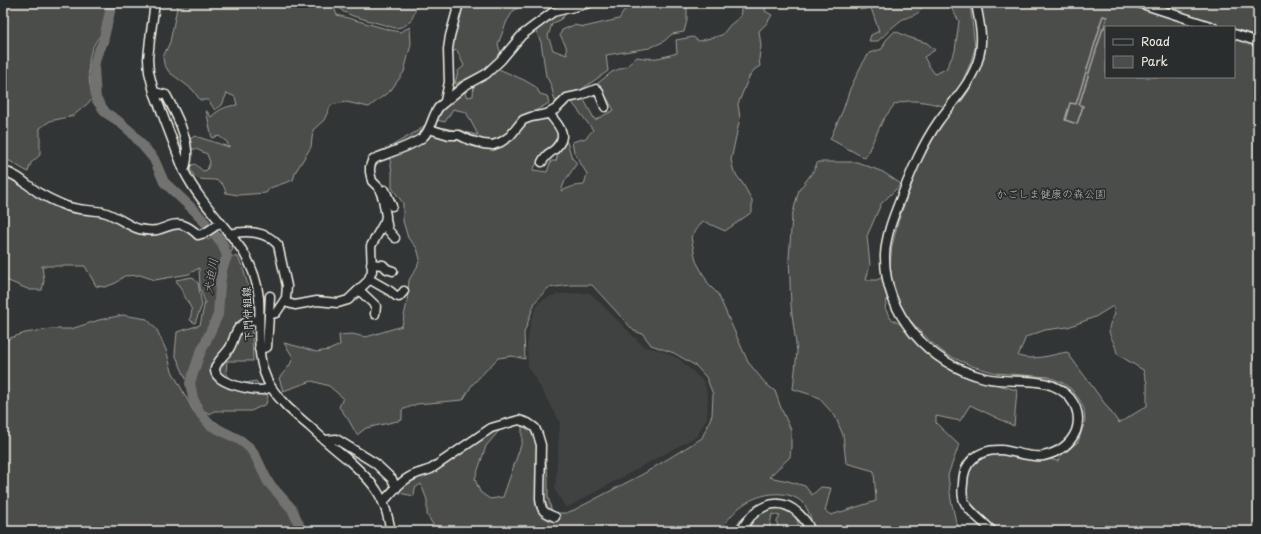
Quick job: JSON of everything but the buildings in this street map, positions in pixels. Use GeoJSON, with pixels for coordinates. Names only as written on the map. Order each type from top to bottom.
{"type":"FeatureCollection","features":[{"type":"Feature","properties":{"kind":"street","name":"下門仲組線"},"geometry":{"type":"LineString","coordinates":[[155,3],[148,59],[154,92],[184,171],[197,195],[248,259],[252,269],[257,287],[259,349],[262,368],[266,378],[271,388],[290,410],[370,481],[384,502],[391,531]]}},
{"type":"Feature","properties":{"kind":"street"},"geometry":{"type":"LineString","coordinates":[[445,102],[449,82],[448,49],[459,3]]}},
{"type":"Feature","properties":{"kind":"street"},"geometry":{"type":"LineString","coordinates":[[395,238],[388,230],[383,199],[379,188],[372,181],[370,167],[372,161],[416,142],[424,136],[436,110],[464,86],[486,74],[501,60],[522,35],[554,12],[590,3]]}},
{"type":"Feature","properties":{"kind":"street"},"geometry":{"type":"LineString","coordinates":[[976,3],[981,34],[981,45],[975,68],[964,89],[940,118],[923,146],[890,225],[885,264],[888,284],[894,304],[909,328],[927,347],[951,364],[985,378],[1049,384],[1062,391],[1071,400],[1077,411],[1078,422],[1075,433],[1067,444],[1050,454],[1038,456],[1000,450],[978,455],[971,461],[964,474],[962,486],[963,499],[968,508],[992,531]]}},
{"type":"Feature","properties":{"kind":"street"},"geometry":{"type":"LineString","coordinates":[[1139,3],[1210,26]]}},
{"type":"Feature","properties":{"kind":"street"},"geometry":{"type":"LineString","coordinates":[[1235,34],[1256,41],[1258,34]]}},
{"type":"Feature","properties":{"kind":"street"},"geometry":{"type":"LineString","coordinates":[[428,129],[449,135],[459,135],[468,140],[493,145],[510,136],[524,120],[556,109],[567,98],[581,95],[596,89],[598,90],[605,107]]}},
{"type":"Feature","properties":{"kind":"street"},"geometry":{"type":"LineString","coordinates":[[154,92],[166,96],[179,122],[187,158],[184,171]]}},
{"type":"Feature","properties":{"kind":"street"},"geometry":{"type":"LineString","coordinates":[[542,162],[546,155],[555,149],[563,136],[563,132],[549,112]]}},
{"type":"Feature","properties":{"kind":"street"},"geometry":{"type":"LineString","coordinates":[[3,171],[16,176],[39,193],[62,205],[77,210],[102,212],[114,216],[137,228],[154,230],[179,224],[186,226],[198,235],[205,233],[220,223]]}},
{"type":"Feature","properties":{"kind":"street"},"geometry":{"type":"LineString","coordinates":[[379,188],[383,187],[392,206]]}},
{"type":"Feature","properties":{"kind":"street"},"geometry":{"type":"LineString","coordinates":[[284,302],[295,305],[317,301],[338,303],[348,300],[369,279],[372,271],[371,246],[386,219]]}},
{"type":"Feature","properties":{"kind":"street"},"geometry":{"type":"LineString","coordinates":[[229,234],[241,231],[266,235],[274,240],[278,245],[287,286],[286,298],[276,313],[269,315]]}},
{"type":"Feature","properties":{"kind":"street"},"geometry":{"type":"LineString","coordinates":[[372,264],[383,265],[393,271]]}},
{"type":"Feature","properties":{"kind":"street"},"geometry":{"type":"LineString","coordinates":[[369,279],[398,297],[404,291]]}},
{"type":"Feature","properties":{"kind":"street"},"geometry":{"type":"LineString","coordinates":[[359,290],[376,306],[375,314]]}},
{"type":"Feature","properties":{"kind":"street"},"geometry":{"type":"LineString","coordinates":[[259,349],[267,347],[270,296]]}},
{"type":"Feature","properties":{"kind":"street"},"geometry":{"type":"LineString","coordinates":[[259,320],[247,322],[238,329],[230,348],[215,369],[216,375],[220,379],[238,387],[264,390],[271,388]]}},
{"type":"Feature","properties":{"kind":"street"},"geometry":{"type":"LineString","coordinates":[[384,502],[396,488],[410,477],[417,473],[432,469],[491,428],[519,420],[528,423],[535,428],[538,435],[541,445],[541,507],[545,513],[555,517]]}},
{"type":"Feature","properties":{"kind":"street"},"geometry":{"type":"LineString","coordinates":[[325,440],[336,440],[375,463],[392,479],[396,488]]}},
{"type":"Feature","properties":{"kind":"street"},"geometry":{"type":"LineString","coordinates":[[740,531],[748,520],[758,511],[764,507],[776,503],[788,506],[795,510],[805,521],[810,531]]}},
{"type":"Feature","properties":{"kind":"shaded area"},"geometry":{"type":"Polygon","coordinates":[[[590,293],[644,347],[660,350],[679,359],[704,382],[708,398],[707,418],[697,436],[566,508],[555,490],[560,422],[528,366],[527,344],[531,320],[539,302],[557,294],[590,293]]]}},
{"type":"Feature","properties":{"kind":"green space"},"geometry":{"type":"Polygon","coordinates":[[[3,3],[114,3],[105,14],[111,23],[100,35],[90,55],[89,74],[93,99],[73,116],[50,121],[40,128],[40,155],[31,163],[28,172],[3,157],[3,3]]]}},
{"type":"Feature","properties":{"kind":"green space"},"geometry":{"type":"Polygon","coordinates":[[[178,3],[332,3],[337,15],[400,32],[410,27],[411,44],[404,72],[391,90],[369,107],[346,102],[331,105],[324,120],[313,130],[311,147],[296,171],[293,180],[270,188],[266,193],[238,195],[226,193],[224,186],[220,182],[216,180],[197,178],[192,173],[189,166],[195,164],[203,171],[207,170],[210,162],[207,154],[196,149],[191,149],[186,141],[195,136],[229,147],[227,142],[219,136],[212,138],[206,110],[211,117],[223,108],[237,105],[235,97],[227,93],[222,105],[215,110],[208,100],[200,100],[193,90],[169,72],[164,64],[163,57],[170,42],[178,3]]]}},
{"type":"Feature","properties":{"kind":"green space"},"geometry":{"type":"Polygon","coordinates":[[[337,3],[417,3],[411,20],[405,26],[395,28],[353,16],[342,11],[337,3]]]}},
{"type":"Feature","properties":{"kind":"green space"},"geometry":{"type":"Polygon","coordinates":[[[460,3],[529,3],[514,10],[507,21],[498,44],[501,54],[497,64],[455,84],[458,71],[464,66],[457,50],[450,56],[460,3]]]}},
{"type":"Feature","properties":{"kind":"green space"},"geometry":{"type":"Polygon","coordinates":[[[576,3],[561,19],[552,24],[548,36],[553,50],[567,55],[566,46],[560,35],[562,30],[574,25],[584,27],[619,19],[629,3],[687,3],[687,20],[684,32],[672,34],[663,42],[649,48],[606,55],[608,71],[579,91],[595,120],[614,110],[598,83],[612,72],[627,66],[637,57],[657,58],[677,53],[676,40],[693,37],[699,41],[722,35],[730,25],[740,17],[742,3],[766,3],[765,11],[772,15],[759,31],[761,46],[759,59],[760,66],[754,70],[749,77],[738,104],[740,118],[731,160],[734,172],[752,200],[752,212],[725,231],[703,221],[691,237],[696,261],[709,285],[718,294],[748,362],[766,384],[775,391],[791,430],[790,457],[769,477],[805,486],[812,495],[821,487],[831,488],[825,511],[831,515],[876,501],[874,471],[846,463],[843,435],[835,416],[818,397],[793,389],[797,352],[791,306],[789,258],[792,216],[799,190],[812,173],[818,162],[857,162],[883,172],[901,184],[881,204],[867,236],[870,265],[866,280],[877,280],[882,277],[888,297],[885,308],[890,318],[903,326],[939,361],[975,379],[1017,390],[1014,426],[970,405],[960,421],[936,416],[936,423],[959,445],[948,475],[951,500],[956,522],[962,531],[814,531],[805,505],[796,498],[780,494],[762,496],[747,502],[724,524],[722,531],[445,531],[440,526],[434,526],[427,515],[427,500],[421,484],[415,488],[414,496],[399,493],[408,479],[513,418],[486,446],[475,479],[480,492],[490,499],[503,497],[522,442],[522,417],[544,443],[548,478],[548,496],[552,513],[566,513],[574,510],[643,474],[702,438],[712,415],[713,394],[706,377],[696,366],[674,353],[651,345],[643,334],[634,331],[592,285],[571,285],[548,288],[535,302],[524,333],[525,359],[512,356],[498,358],[472,385],[463,400],[417,404],[402,410],[402,420],[366,428],[357,435],[339,407],[343,398],[329,386],[312,381],[283,391],[279,378],[290,365],[293,357],[284,343],[316,352],[329,350],[340,345],[339,335],[352,334],[366,337],[402,326],[407,302],[409,280],[420,259],[417,248],[408,238],[403,221],[403,203],[392,188],[392,172],[388,148],[419,130],[426,124],[478,135],[466,112],[453,109],[445,122],[432,119],[472,80],[465,94],[468,97],[473,96],[474,82],[485,73],[501,70],[524,80],[536,87],[540,94],[547,96],[549,103],[530,114],[542,112],[562,129],[551,147],[544,150],[533,170],[547,172],[551,161],[556,161],[558,154],[557,145],[561,140],[567,142],[572,158],[577,163],[565,181],[561,191],[574,186],[584,185],[587,174],[574,152],[572,142],[586,138],[593,130],[568,97],[555,101],[551,85],[546,76],[541,42],[533,25],[576,3]]]}},
{"type":"Feature","properties":{"kind":"green space"},"geometry":{"type":"Polygon","coordinates":[[[858,3],[923,3],[920,11],[900,21],[878,41],[869,41],[871,35],[879,31],[871,8],[860,10],[858,3]]]}},
{"type":"Feature","properties":{"kind":"green space"},"geometry":{"type":"Polygon","coordinates":[[[948,3],[970,3],[975,48],[960,87],[944,106],[912,101],[906,101],[894,105],[883,120],[865,158],[830,139],[843,110],[850,89],[869,53],[882,49],[886,40],[895,31],[927,43],[935,50],[924,57],[935,74],[946,69],[955,51],[959,21],[948,3]]]}},
{"type":"Feature","properties":{"kind":"green space","name":"かごしま健康の森公園"},"geometry":{"type":"Polygon","coordinates":[[[978,3],[1258,3],[1258,531],[1115,531],[1114,529],[1107,531],[997,531],[970,502],[960,482],[961,470],[969,457],[978,452],[997,448],[1058,461],[1060,456],[1078,442],[1085,421],[1084,409],[1079,399],[1071,389],[1063,383],[1049,377],[996,373],[972,366],[947,355],[932,343],[908,318],[897,300],[889,275],[892,246],[898,222],[919,164],[927,147],[949,113],[961,102],[969,90],[981,63],[978,3]],[[1113,306],[1095,317],[1068,327],[1045,330],[1026,337],[1018,356],[1036,358],[1067,352],[1119,423],[1147,406],[1147,383],[1143,370],[1117,354],[1109,331],[1109,326],[1115,314],[1113,306]]]}},
{"type":"Feature","properties":{"kind":"green space"},"geometry":{"type":"Polygon","coordinates":[[[3,169],[68,208],[99,211],[143,228],[171,223],[200,233],[208,240],[218,233],[227,235],[233,249],[229,256],[238,257],[243,268],[250,293],[250,310],[247,317],[252,333],[253,361],[227,361],[226,373],[232,381],[246,383],[256,381],[268,396],[266,404],[251,411],[214,411],[210,414],[199,408],[175,354],[177,332],[200,325],[205,302],[200,288],[199,268],[189,274],[155,280],[140,275],[124,276],[116,283],[105,287],[96,286],[85,266],[42,266],[44,281],[42,290],[30,290],[6,280],[3,277],[3,169]]]}},
{"type":"Feature","properties":{"kind":"green space"},"geometry":{"type":"Polygon","coordinates":[[[192,277],[198,283],[202,305],[195,323],[190,320],[192,310],[176,280],[192,277]]]}},
{"type":"Feature","properties":{"kind":"green space"},"geometry":{"type":"Polygon","coordinates":[[[123,315],[147,319],[157,330],[166,350],[172,371],[194,412],[216,422],[241,440],[283,497],[292,504],[301,531],[3,531],[3,342],[25,333],[51,329],[71,329],[99,320],[123,315]]]}},
{"type":"Feature","properties":{"kind":"green space"},"geometry":{"type":"Polygon","coordinates":[[[776,504],[793,513],[797,520],[799,531],[778,531],[777,521],[780,516],[772,514],[769,531],[733,531],[741,519],[746,515],[756,510],[776,504]]]}},
{"type":"Feature","properties":{"kind":"waterway","name":"犬迫川"},"geometry":{"type":"LineString","coordinates":[[112,3],[103,42],[97,54],[94,67],[96,99],[106,113],[131,132],[154,159],[164,182],[196,212],[222,243],[227,256],[222,270],[218,315],[199,356],[190,383],[193,398],[200,413],[210,425],[240,440],[249,447],[256,457],[268,482],[292,509],[302,531]]}},
{"type":"Feature","properties":{"kind":"waterway"},"geometry":{"type":"LineString","coordinates":[[1103,16],[1107,17],[1079,105],[1083,106],[1077,124],[1065,120],[1070,103],[1076,104],[1103,16]]}}]}
